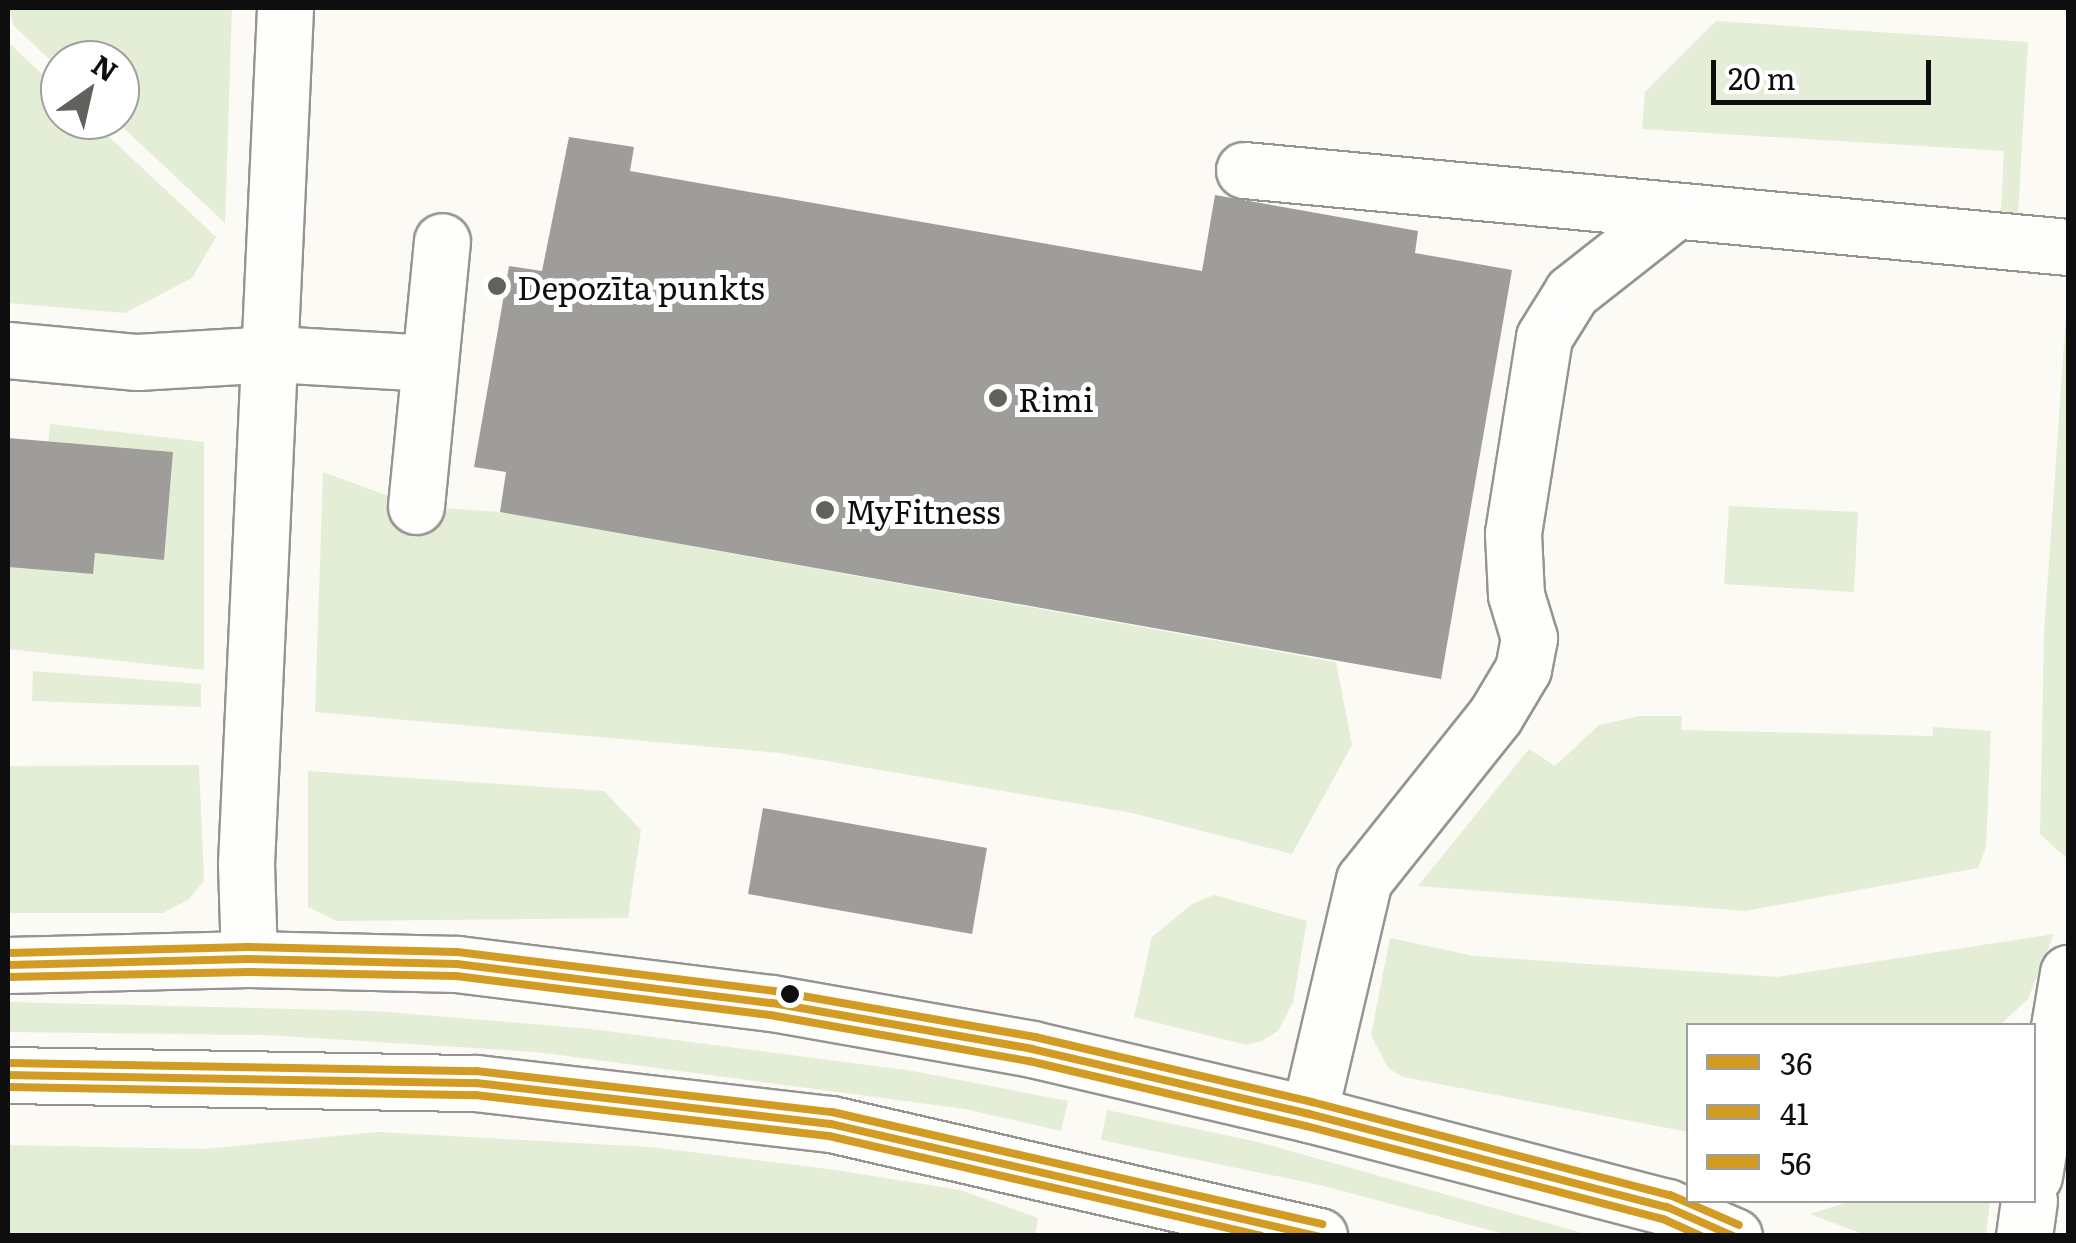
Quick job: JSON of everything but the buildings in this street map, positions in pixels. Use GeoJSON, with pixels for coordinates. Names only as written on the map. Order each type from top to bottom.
{"type":"FeatureCollection","features":[{"type":"Feature","properties":{"kind":"street"},"geometry":{"type":"LineString","coordinates":[[249,959],[246,864],[274,354],[285,8]]}},
{"type":"Feature","properties":{"kind":"street"},"geometry":{"type":"LineString","coordinates":[[1244,170],[1671,214],[2068,246]]}},
{"type":"Feature","properties":{"kind":"street"},"geometry":{"type":"LineString","coordinates":[[1309,1114],[1364,880],[1495,716],[1522,669],[1529,638],[1516,595],[1514,532],[1544,337],[1572,292],[1671,214]]}},
{"type":"Feature","properties":{"kind":"street"},"geometry":{"type":"LineString","coordinates":[[416,506],[442,241]]}},
{"type":"Feature","properties":{"kind":"street"},"geometry":{"type":"LineString","coordinates":[[8,350],[137,362],[274,354],[430,363]]}},
{"type":"Feature","properties":{"kind":"street"},"geometry":{"type":"LineString","coordinates":[[8,966],[249,959],[457,964],[772,1003],[1032,1049],[1309,1114],[1680,1204],[1734,1236]]}},
{"type":"Feature","properties":{"kind":"street"},"geometry":{"type":"LineString","coordinates":[[2036,1158],[2053,1006]]}},
{"type":"Feature","properties":{"kind":"street"},"geometry":{"type":"LineString","coordinates":[[8,1075],[476,1083],[832,1124],[1118,1212],[1320,1236]]}},
{"type":"Feature","properties":{"kind":"street"},"geometry":{"type":"LineString","coordinates":[[2024,1236],[2029,1203]]}},
{"type":"Feature","properties":{"kind":"green space"},"geometry":{"type":"Polygon","coordinates":[[[8,8],[232,8],[225,223],[136,140],[140,140],[140,40],[40,40],[40,50],[14,26],[8,8]]]}},
{"type":"Feature","properties":{"kind":"green space"},"geometry":{"type":"Polygon","coordinates":[[[1716,21],[2028,42],[2018,213],[2001,211],[2004,151],[1642,129],[1645,92],[1716,21]]]}},
{"type":"Feature","properties":{"kind":"green space"},"geometry":{"type":"Polygon","coordinates":[[[8,42],[40,72],[40,140],[112,140],[216,237],[192,278],[125,313],[8,303],[8,42]]]}},
{"type":"Feature","properties":{"kind":"green space"},"geometry":{"type":"Polygon","coordinates":[[[2068,287],[2065,857],[2040,834],[2044,634],[2068,287]]]}},
{"type":"Feature","properties":{"kind":"green space"},"geometry":{"type":"Polygon","coordinates":[[[50,424],[204,442],[204,670],[8,649],[8,567],[92,574],[95,553],[164,559],[173,452],[48,442],[50,424]]]}},
{"type":"Feature","properties":{"kind":"green space"},"geometry":{"type":"Polygon","coordinates":[[[323,472],[416,506],[500,512],[1336,662],[1352,745],[1292,854],[1132,813],[780,753],[315,712],[323,472]]]}},
{"type":"Feature","properties":{"kind":"green space"},"geometry":{"type":"Polygon","coordinates":[[[1729,506],[1858,512],[1854,592],[1724,584],[1729,506]]]}},
{"type":"Feature","properties":{"kind":"green space"},"geometry":{"type":"Polygon","coordinates":[[[33,671],[201,684],[201,707],[32,701],[33,671]]]}},
{"type":"Feature","properties":{"kind":"green space"},"geometry":{"type":"Polygon","coordinates":[[[1640,716],[1682,716],[1681,730],[1933,736],[1933,727],[1991,731],[1986,847],[1978,868],[1745,911],[1418,886],[1529,749],[1555,766],[1599,725],[1640,716]]]}},
{"type":"Feature","properties":{"kind":"green space"},"geometry":{"type":"Polygon","coordinates":[[[199,765],[204,881],[189,899],[163,913],[8,913],[8,766],[199,765]]]}},
{"type":"Feature","properties":{"kind":"green space"},"geometry":{"type":"Polygon","coordinates":[[[308,771],[604,791],[641,830],[628,918],[337,921],[308,907],[308,771]]]}},
{"type":"Feature","properties":{"kind":"green space"},"geometry":{"type":"Polygon","coordinates":[[[1214,895],[1307,921],[1293,1002],[1278,1031],[1262,1041],[1247,1045],[1134,1017],[1152,937],[1192,904],[1214,895]]]}},
{"type":"Feature","properties":{"kind":"green space"},"geometry":{"type":"Polygon","coordinates":[[[2054,934],[2028,999],[2002,1023],[1686,1023],[1686,1132],[1403,1077],[1388,1068],[1371,1035],[1390,938],[1474,956],[1777,977],[2054,934]]]}},
{"type":"Feature","properties":{"kind":"green space"},"geometry":{"type":"Polygon","coordinates":[[[8,1002],[374,1011],[591,1029],[913,1071],[1068,1101],[1061,1131],[965,1109],[536,1052],[265,1035],[8,1032],[8,1002]]]}},
{"type":"Feature","properties":{"kind":"green space"},"geometry":{"type":"Polygon","coordinates":[[[1107,1110],[1258,1142],[1590,1235],[1508,1235],[1320,1185],[1101,1140],[1107,1110]]]}},
{"type":"Feature","properties":{"kind":"green space"},"geometry":{"type":"Polygon","coordinates":[[[377,1132],[650,1147],[836,1170],[960,1190],[1038,1218],[1035,1236],[8,1235],[8,1145],[204,1149],[377,1132]]]}},
{"type":"Feature","properties":{"kind":"green space"},"geometry":{"type":"Polygon","coordinates":[[[1845,1203],[1990,1203],[1986,1235],[1865,1235],[1810,1214],[1845,1203]]]}},
{"type":"Feature","properties":{"kind":"transit line","name":"56"},"geometry":{"type":"LineString","coordinates":[[8,953],[249,947],[457,952],[774,991],[1035,1037],[1312,1102],[1686,1202]]}},
{"type":"Feature","properties":{"kind":"transit line","name":"36"},"geometry":{"type":"LineString","coordinates":[[8,965],[249,959],[457,964],[772,1003],[1032,1049],[1309,1114],[1667,1207],[1733,1236]]}},
{"type":"Feature","properties":{"kind":"transit line","name":"41"},"geometry":{"type":"LineString","coordinates":[[8,977],[249,972],[456,976],[770,1015],[1029,1061],[1306,1126],[1663,1219],[1701,1236]]}},
{"type":"Feature","properties":{"kind":"transit line","name":"56"},"geometry":{"type":"LineString","coordinates":[[8,1063],[476,1071],[832,1112],[1322,1224]]}},
{"type":"Feature","properties":{"kind":"transit line","name":"36"},"geometry":{"type":"LineString","coordinates":[[8,1075],[476,1083],[831,1124],[1317,1236]]}},
{"type":"Feature","properties":{"kind":"transit line","name":"41"},"geometry":{"type":"LineString","coordinates":[[8,1087],[475,1095],[829,1136],[1261,1236]]}},
{"type":"Feature","properties":{"kind":"transit line","name":"56"},"geometry":{"type":"LineString","coordinates":[[1688,1203],[1739,1225]]}},
{"type":"Feature","properties":{"kind":"place","name":"Depozīta punkts"},"geometry":{"type":"Point","coordinates":[497,286]}},
{"type":"Feature","properties":{"kind":"place","name":"Rimi"},"geometry":{"type":"Point","coordinates":[998,398]}},
{"type":"Feature","properties":{"kind":"place","name":"MyFitness"},"geometry":{"type":"Point","coordinates":[825,510]}}]}
